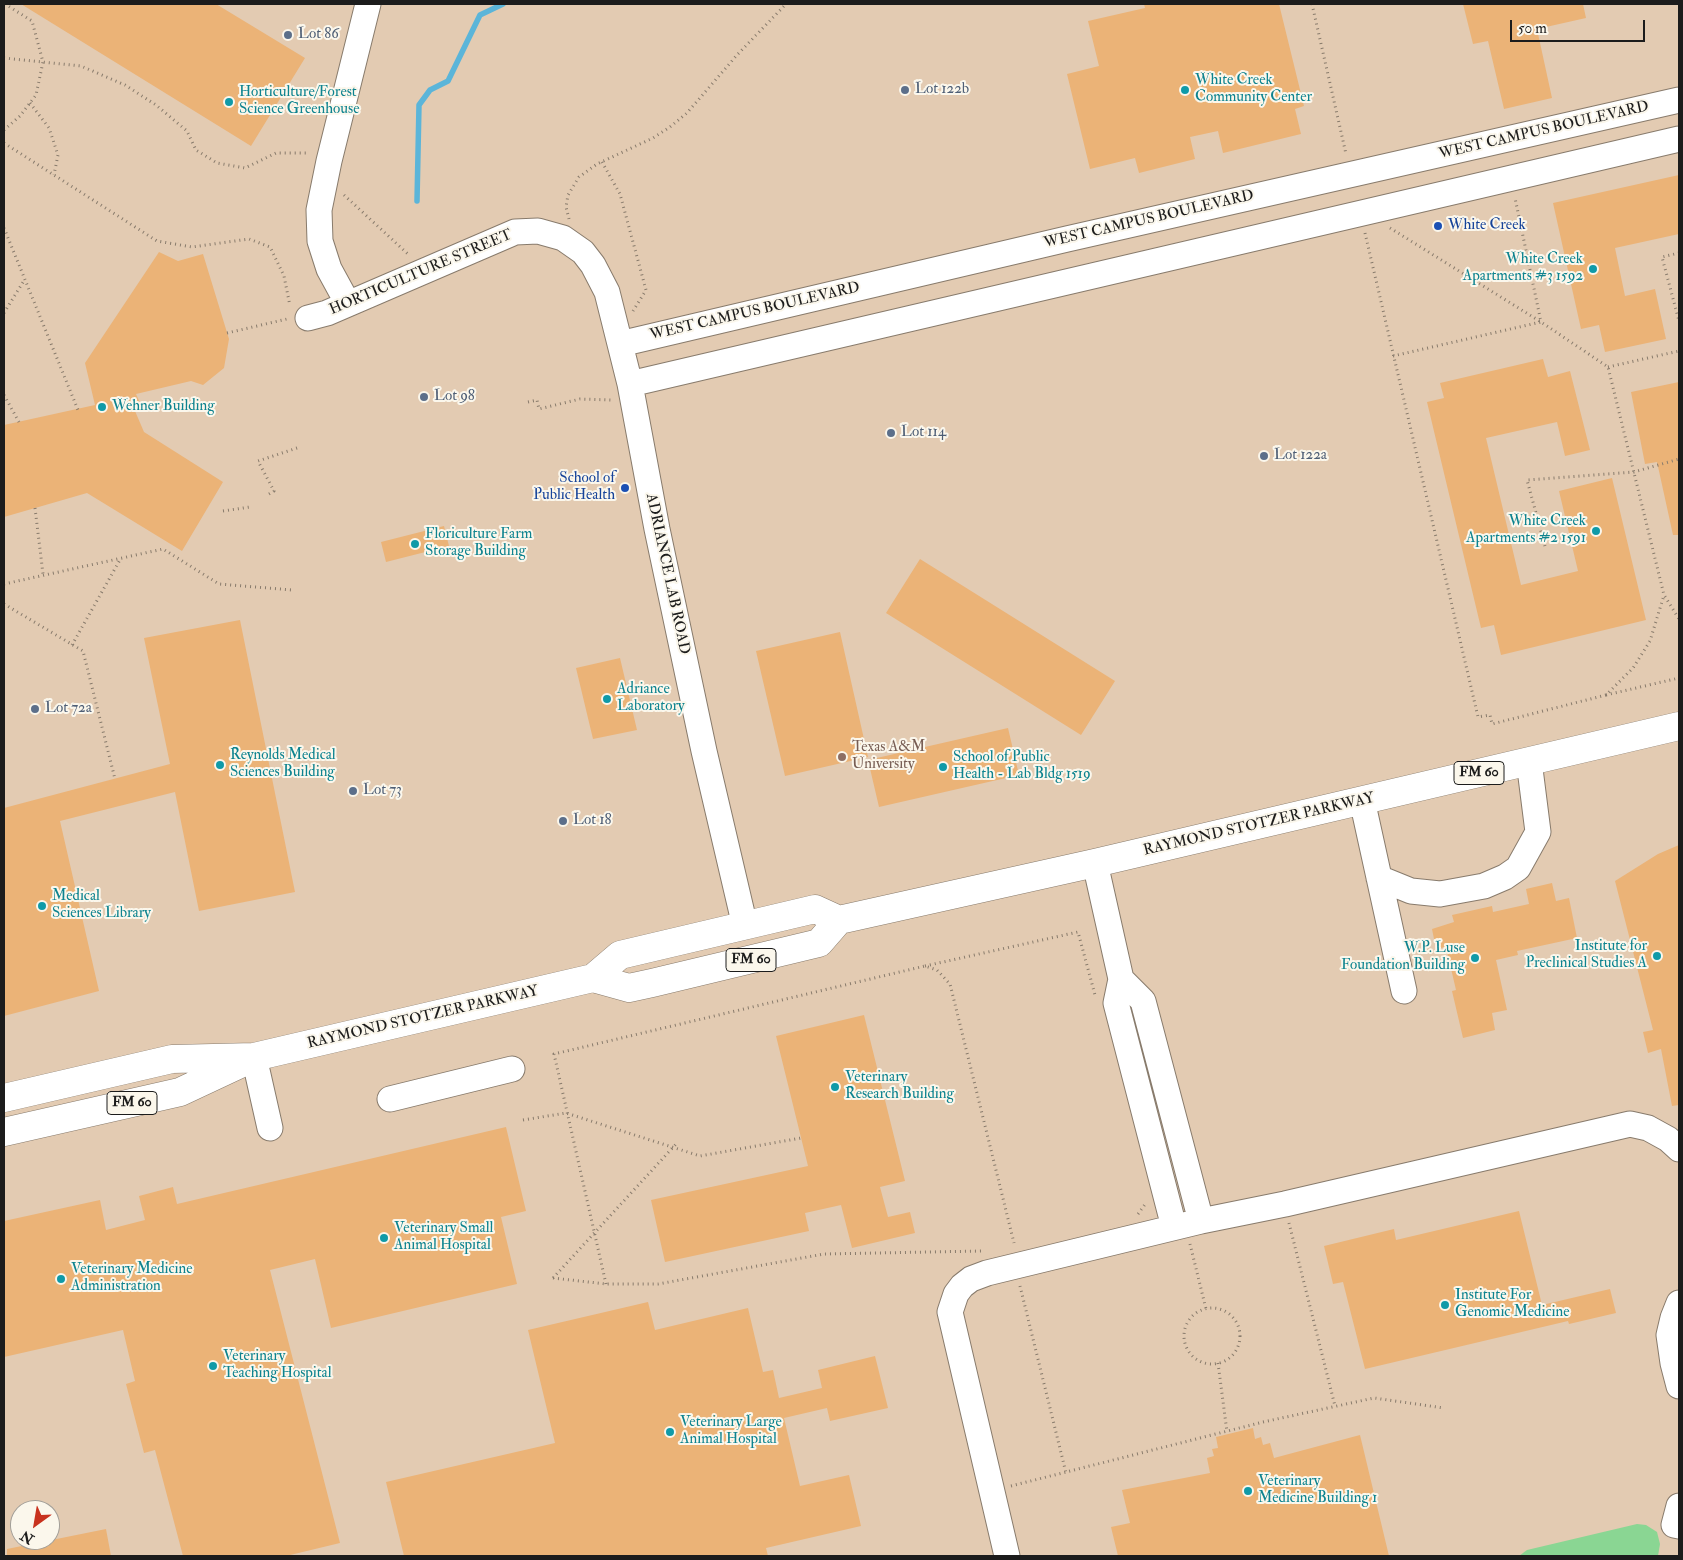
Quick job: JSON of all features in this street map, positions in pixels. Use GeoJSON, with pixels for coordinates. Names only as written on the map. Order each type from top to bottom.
{"type":"FeatureCollection","features":[{"type":"Feature","properties":{"kind":"main road","name":"RAYMOND STOTZER PARKWAY"},"geometry":{"type":"LineString","coordinates":[[4,1098],[172,1060],[254,1057],[593,978],[620,955],[815,909],[839,920],[1095,864],[1679,726]]}},
{"type":"Feature","properties":{"kind":"main road","name":"RAYMOND STOTZER PARKWAY"},"geometry":{"type":"LineString","coordinates":[[593,978],[629,988],[820,944],[839,920]]}},
{"type":"Feature","properties":{"kind":"main road"},"geometry":{"type":"LineString","coordinates":[[652,983],[677,959],[733,946],[741,936],[745,926]]}},
{"type":"Feature","properties":{"kind":"main road","name":"RAYMOND STOTZER PARKWAY"},"geometry":{"type":"LineString","coordinates":[[4,1132],[180,1092],[254,1057]]}},
{"type":"Feature","properties":{"kind":"main road"},"geometry":{"type":"LineString","coordinates":[[47,1088],[55,1120]]}},
{"type":"Feature","properties":{"kind":"street"},"geometry":{"type":"LineString","coordinates":[[347,302],[330,270],[320,241],[320,210],[329,162],[368,4]]}},
{"type":"Feature","properties":{"kind":"street","name":"WEST CAMPUS BOULEVARD"},"geometry":{"type":"LineString","coordinates":[[620,344],[1059,240],[1679,100]]}},
{"type":"Feature","properties":{"kind":"street"},"geometry":{"type":"LineString","coordinates":[[623,392],[1679,139]]}},
{"type":"Feature","properties":{"kind":"street","name":"HORTICULTURE STREET"},"geometry":{"type":"LineString","coordinates":[[301,318],[327,313],[347,302],[515,232],[566,231]]}},
{"type":"Feature","properties":{"kind":"street","name":"ADRIANCE LAB ROAD"},"geometry":{"type":"LineString","coordinates":[[566,231],[601,278],[620,344],[623,392],[657,529],[702,742],[745,926]]}},
{"type":"Feature","properties":{"kind":"street"},"geometry":{"type":"LineString","coordinates":[[1379,878],[1411,891],[1440,894],[1484,886],[1505,877],[1518,868],[1538,832],[1530,761]]}},
{"type":"Feature","properties":{"kind":"street"},"geometry":{"type":"LineString","coordinates":[[1362,800],[1404,991]]}},
{"type":"Feature","properties":{"kind":"street"},"geometry":{"type":"LineString","coordinates":[[1095,864],[1121,979],[1143,1000],[1187,1224]]}},
{"type":"Feature","properties":{"kind":"street"},"geometry":{"type":"LineString","coordinates":[[254,1057],[270,1128]]}},
{"type":"Feature","properties":{"kind":"street"},"geometry":{"type":"LineString","coordinates":[[390,1099],[512,1069]]}},
{"type":"Feature","properties":{"kind":"street"},"geometry":{"type":"LineString","coordinates":[[1007,1556],[950,1312],[956,1294],[971,1279],[987,1273],[1187,1224],[1285,1204],[1630,1124],[1648,1128],[1668,1139],[1679,1149]]}},
{"type":"Feature","properties":{"kind":"street"},"geometry":{"type":"LineString","coordinates":[[1679,1303],[1669,1335],[1679,1386]]}},
{"type":"Feature","properties":{"kind":"path"},"geometry":{"type":"LineString","coordinates":[[4,130],[20,116],[36,95],[43,62],[32,21],[5,4]]}},
{"type":"Feature","properties":{"kind":"path"},"geometry":{"type":"LineString","coordinates":[[566,231],[566,207],[572,186],[588,170],[653,138],[687,113],[737,55],[786,4]]}},
{"type":"Feature","properties":{"kind":"path"},"geometry":{"type":"LineString","coordinates":[[1312,4],[1347,155]]}},
{"type":"Feature","properties":{"kind":"path"},"geometry":{"type":"LineString","coordinates":[[30,103],[49,128],[58,155],[54,175]]}},
{"type":"Feature","properties":{"kind":"path"},"geometry":{"type":"LineString","coordinates":[[4,143],[157,241],[192,247],[249,239],[270,247],[301,318],[227,333]]}},
{"type":"Feature","properties":{"kind":"path"},"geometry":{"type":"LineString","coordinates":[[602,162],[620,194],[646,290],[632,311]]}},
{"type":"Feature","properties":{"kind":"path"},"geometry":{"type":"LineString","coordinates":[[1515,198],[1541,322]]}},
{"type":"Feature","properties":{"kind":"path"},"geometry":{"type":"LineString","coordinates":[[1387,226],[1541,322],[1608,367],[1664,595],[1679,619]]}},
{"type":"Feature","properties":{"kind":"path"},"geometry":{"type":"LineString","coordinates":[[4,228],[78,410]]}},
{"type":"Feature","properties":{"kind":"path"},"geometry":{"type":"LineString","coordinates":[[1365,232],[1478,717],[1490,715],[1492,724],[1679,678]]}},
{"type":"Feature","properties":{"kind":"path"},"geometry":{"type":"LineString","coordinates":[[1679,253],[1662,257],[1679,321]]}},
{"type":"Feature","properties":{"kind":"path"},"geometry":{"type":"LineString","coordinates":[[4,313],[25,279]]}},
{"type":"Feature","properties":{"kind":"path"},"geometry":{"type":"LineString","coordinates":[[1393,356],[1541,322]]}},
{"type":"Feature","properties":{"kind":"path"},"geometry":{"type":"LineString","coordinates":[[1608,367],[1679,351]]}},
{"type":"Feature","properties":{"kind":"path"},"geometry":{"type":"LineString","coordinates":[[528,402],[536,400],[539,409],[580,399],[602,402],[623,392]]}},
{"type":"Feature","properties":{"kind":"path"},"geometry":{"type":"LineString","coordinates":[[4,395],[19,422]]}},
{"type":"Feature","properties":{"kind":"path"},"geometry":{"type":"LineString","coordinates":[[269,494],[274,491],[258,461],[300,447]]}},
{"type":"Feature","properties":{"kind":"path"},"geometry":{"type":"LineString","coordinates":[[1545,546],[1527,480],[1634,472],[1679,460]]}},
{"type":"Feature","properties":{"kind":"path"},"geometry":{"type":"LineString","coordinates":[[223,511],[250,507]]}},
{"type":"Feature","properties":{"kind":"path"},"geometry":{"type":"LineString","coordinates":[[35,508],[43,574]]}},
{"type":"Feature","properties":{"kind":"path"},"geometry":{"type":"LineString","coordinates":[[4,584],[43,574],[163,550],[219,584],[292,590]]}},
{"type":"Feature","properties":{"kind":"path"},"geometry":{"type":"LineString","coordinates":[[72,645],[122,558]]}},
{"type":"Feature","properties":{"kind":"path"},"geometry":{"type":"LineString","coordinates":[[1606,695],[1634,668],[1650,641],[1664,595]]}},
{"type":"Feature","properties":{"kind":"path"},"geometry":{"type":"LineString","coordinates":[[4,604],[83,651],[115,779]]}},
{"type":"Feature","properties":{"kind":"path"},"geometry":{"type":"LineString","coordinates":[[606,1284],[554,1054],[925,966],[1078,932],[1098,1004]]}},
{"type":"Feature","properties":{"kind":"path"},"geometry":{"type":"LineString","coordinates":[[925,966],[937,970],[950,984],[1014,1243],[1023,1241]]}},
{"type":"Feature","properties":{"kind":"path"},"geometry":{"type":"LineString","coordinates":[[523,1120],[566,1113],[672,1149],[700,1156],[801,1138]]}},
{"type":"Feature","properties":{"kind":"path"},"geometry":{"type":"LineString","coordinates":[[677,1143],[553,1278],[606,1284],[658,1284],[824,1254],[981,1252]]}},
{"type":"Feature","properties":{"kind":"path"},"geometry":{"type":"LineString","coordinates":[[1138,1215],[1146,1201]]}},
{"type":"Feature","properties":{"kind":"path"},"geometry":{"type":"LineString","coordinates":[[1285,1204],[1335,1406]]}},
{"type":"Feature","properties":{"kind":"path"},"geometry":{"type":"LineString","coordinates":[[1187,1224],[1206,1309]]}},
{"type":"Feature","properties":{"kind":"path"},"geometry":{"type":"LineString","coordinates":[[1015,1267],[1066,1473]]}},
{"type":"Feature","properties":{"kind":"path"},"geometry":{"type":"LineString","coordinates":[[1215,1308],[1231,1315],[1240,1330],[1238,1347],[1226,1360],[1218,1363],[1199,1360],[1187,1346],[1184,1337],[1190,1319],[1206,1309],[1215,1308]]}},
{"type":"Feature","properties":{"kind":"path"},"geometry":{"type":"LineString","coordinates":[[1218,1363],[1227,1432]]}},
{"type":"Feature","properties":{"kind":"path"},"geometry":{"type":"LineString","coordinates":[[1013,1495],[1011,1486],[1227,1432],[1374,1398],[1444,1408]]}},
{"type":"Feature","properties":{"kind":"shaded area","name":"Texas A&M University"},"geometry":{"type":"Polygon","coordinates":[[[4,4],[1679,4],[1679,1556],[4,1556],[4,4]]]}},
{"type":"Feature","properties":{"kind":"green space"},"geometry":{"type":"Polygon","coordinates":[[[1637,1524],[1646,1525],[1657,1532],[1660,1544],[1658,1556],[1519,1556],[1527,1550],[1637,1524]]]}},
{"type":"Feature","properties":{"kind":"building","name":"Horticulture/Forest Science Greenhouse"},"geometry":{"type":"Polygon","coordinates":[[[21,4],[216,4],[305,58],[251,146],[21,4]]]}},
{"type":"Feature","properties":{"kind":"building","name":"White Creek Community Center"},"geometry":{"type":"Polygon","coordinates":[[[1144,4],[1279,4],[1304,106],[1295,109],[1301,134],[1223,153],[1218,131],[1190,137],[1195,159],[1139,173],[1135,158],[1090,169],[1067,74],[1099,66],[1088,21],[1145,8],[1144,4]]]}},
{"type":"Feature","properties":{"kind":"building"},"geometry":{"type":"Polygon","coordinates":[[[1463,4],[1583,4],[1586,18],[1537,29],[1552,98],[1504,109],[1488,41],[1473,44],[1463,4]]]}},
{"type":"Feature","properties":{"kind":"building","name":"White Creek Apartments #3 1592"},"geometry":{"type":"Polygon","coordinates":[[[1679,175],[1679,234],[1615,248],[1625,296],[1655,289],[1666,339],[1605,352],[1599,325],[1581,329],[1553,203],[1679,175]]]}},
{"type":"Feature","properties":{"kind":"building","name":"Wehner Building"},"geometry":{"type":"Polygon","coordinates":[[[159,252],[178,261],[203,254],[229,339],[224,368],[203,385],[191,381],[136,394],[140,403],[132,404],[144,432],[223,482],[182,551],[87,493],[4,517],[4,425],[95,405],[85,363],[159,252]]]}},
{"type":"Feature","properties":{"kind":"building","name":"White Creek Apartments #2 1591"},"geometry":{"type":"Polygon","coordinates":[[[1543,359],[1548,377],[1570,371],[1590,450],[1565,456],[1557,422],[1486,438],[1521,585],[1578,571],[1559,491],[1612,478],[1646,620],[1501,655],[1494,625],[1481,628],[1427,402],[1444,398],[1440,383],[1543,359]]]}},
{"type":"Feature","properties":{"kind":"building"},"geometry":{"type":"Polygon","coordinates":[[[1679,382],[1679,535],[1673,535],[1657,462],[1645,464],[1631,392],[1679,382]]]}},
{"type":"Feature","properties":{"kind":"building","name":"Floriculture Farm Storage Building"},"geometry":{"type":"Polygon","coordinates":[[[444,526],[449,546],[386,562],[381,542],[444,526]]]}},
{"type":"Feature","properties":{"kind":"building"},"geometry":{"type":"Polygon","coordinates":[[[920,559],[1115,681],[1081,735],[886,613],[920,559]]]}},
{"type":"Feature","properties":{"kind":"building"},"geometry":{"type":"Polygon","coordinates":[[[240,620],[295,892],[199,911],[175,792],[60,821],[99,991],[4,1016],[4,808],[170,764],[144,638],[240,620]]]}},
{"type":"Feature","properties":{"kind":"building"},"geometry":{"type":"Polygon","coordinates":[[[840,632],[868,757],[785,776],[756,651],[840,632]]]}},
{"type":"Feature","properties":{"kind":"building","name":"Adriance Laboratory"},"geometry":{"type":"Polygon","coordinates":[[[620,658],[637,730],[593,739],[576,668],[620,658]]]}},
{"type":"Feature","properties":{"kind":"building","name":"School of Public Health - Lab Bldg 1519"},"geometry":{"type":"Polygon","coordinates":[[[1008,728],[1019,775],[879,807],[868,760],[1008,728]]]}},
{"type":"Feature","properties":{"kind":"building","name":"Institute for Preclinical Studies A"},"geometry":{"type":"Polygon","coordinates":[[[1679,845],[1679,1105],[1672,1106],[1661,1049],[1648,1053],[1643,1032],[1653,1030],[1615,881],[1658,854],[1679,845]]]}},
{"type":"Feature","properties":{"kind":"building","name":"W.P. Luse Foundation Building"},"geometry":{"type":"Polygon","coordinates":[[[1552,883],[1556,901],[1569,898],[1577,938],[1517,951],[1518,955],[1496,960],[1507,1010],[1492,1013],[1495,1030],[1463,1038],[1452,991],[1456,990],[1446,947],[1436,949],[1432,929],[1454,922],[1452,915],[1492,906],[1493,912],[1529,904],[1526,889],[1552,883]]]}},
{"type":"Feature","properties":{"kind":"building","name":"Veterinary Research Building"},"geometry":{"type":"Polygon","coordinates":[[[864,1015],[905,1181],[880,1187],[888,1217],[910,1212],[915,1233],[852,1248],[841,1205],[805,1213],[809,1231],[665,1262],[651,1200],[808,1166],[776,1036],[864,1015]]]}},
{"type":"Feature","properties":{"kind":"building"},"geometry":{"type":"Polygon","coordinates":[[[506,1127],[526,1211],[501,1217],[517,1284],[331,1328],[315,1259],[270,1270],[340,1543],[286,1556],[183,1556],[155,1450],[144,1453],[126,1384],[135,1381],[123,1330],[4,1357],[4,1221],[100,1200],[106,1230],[145,1220],[139,1196],[173,1187],[177,1204],[506,1127]]]}},
{"type":"Feature","properties":{"kind":"building","name":"Institute For Genomic Medicine"},"geometry":{"type":"Polygon","coordinates":[[[1519,1211],[1542,1305],[1610,1289],[1616,1313],[1569,1324],[1568,1321],[1365,1369],[1343,1282],[1333,1284],[1324,1246],[1394,1229],[1396,1240],[1519,1211]]]}},
{"type":"Feature","properties":{"kind":"building","name":"Veterinary Large Animal Hospital"},"geometry":{"type":"Polygon","coordinates":[[[648,1302],[655,1330],[748,1308],[763,1372],[773,1370],[779,1398],[822,1388],[818,1370],[875,1356],[888,1408],[830,1421],[827,1408],[784,1418],[800,1486],[849,1475],[861,1526],[766,1548],[768,1556],[404,1556],[386,1482],[555,1443],[528,1330],[648,1302]]]}},
{"type":"Feature","properties":{"kind":"building","name":"Veterinary Medicine Building 1"},"geometry":{"type":"Polygon","coordinates":[[[1253,1428],[1255,1439],[1261,1437],[1263,1445],[1270,1443],[1274,1458],[1360,1435],[1389,1556],[1118,1556],[1111,1527],[1130,1523],[1122,1490],[1210,1473],[1207,1458],[1214,1456],[1212,1449],[1218,1448],[1216,1437],[1253,1428]]]}},
{"type":"Feature","properties":{"kind":"building"},"geometry":{"type":"Polygon","coordinates":[[[106,1529],[111,1556],[7,1556],[7,1549],[10,1548],[10,1550],[60,1550],[60,1538],[106,1529]]]}},
{"type":"Feature","properties":{"kind":"waterway"},"geometry":{"type":"LineString","coordinates":[[417,201],[419,105],[430,90],[448,81],[480,15],[503,4]]}},
{"type":"Feature","properties":{"kind":"place","name":"Lot 86"},"geometry":{"type":"Point","coordinates":[288,35]}},
{"type":"Feature","properties":{"kind":"place","name":"Lot 122b"},"geometry":{"type":"Point","coordinates":[905,90]}},
{"type":"Feature","properties":{"kind":"place","name":"White Creek Community Center"},"geometry":{"type":"Point","coordinates":[1185,90]}},
{"type":"Feature","properties":{"kind":"place","name":"Horticulture/Forest Science Greenhouse"},"geometry":{"type":"Point","coordinates":[229,102]}},
{"type":"Feature","properties":{"kind":"place","name":"White Creek"},"geometry":{"type":"Point","coordinates":[1438,226]}},
{"type":"Feature","properties":{"kind":"place","name":"White Creek Apartments #3 1592"},"geometry":{"type":"Point","coordinates":[1593,269]}},
{"type":"Feature","properties":{"kind":"place","name":"Lot 98"},"geometry":{"type":"Point","coordinates":[424,397]}},
{"type":"Feature","properties":{"kind":"place","name":"Wehner Building"},"geometry":{"type":"Point","coordinates":[102,407]}},
{"type":"Feature","properties":{"kind":"place","name":"Lot 114"},"geometry":{"type":"Point","coordinates":[891,433]}},
{"type":"Feature","properties":{"kind":"place","name":"Lot 122a"},"geometry":{"type":"Point","coordinates":[1264,456]}},
{"type":"Feature","properties":{"kind":"place","name":"School of Public Health"},"geometry":{"type":"Point","coordinates":[625,488]}},
{"type":"Feature","properties":{"kind":"place","name":"White Creek Apartments #2 1591"},"geometry":{"type":"Point","coordinates":[1596,531]}},
{"type":"Feature","properties":{"kind":"place","name":"Floriculture Farm Storage Building"},"geometry":{"type":"Point","coordinates":[415,544]}},
{"type":"Feature","properties":{"kind":"place","name":"Adriance Laboratory"},"geometry":{"type":"Point","coordinates":[607,699]}},
{"type":"Feature","properties":{"kind":"place","name":"Lot 72a"},"geometry":{"type":"Point","coordinates":[35,709]}},
{"type":"Feature","properties":{"kind":"place","name":"Texas A&M University"},"geometry":{"type":"Point","coordinates":[842,757]}},
{"type":"Feature","properties":{"kind":"place","name":"Reynolds Medical Sciences Building"},"geometry":{"type":"Point","coordinates":[220,765]}},
{"type":"Feature","properties":{"kind":"place","name":"School of Public Health - Lab Bldg 1519"},"geometry":{"type":"Point","coordinates":[943,767]}},
{"type":"Feature","properties":{"kind":"place","name":"Lot 73"},"geometry":{"type":"Point","coordinates":[353,791]}},
{"type":"Feature","properties":{"kind":"place","name":"Lot 18"},"geometry":{"type":"Point","coordinates":[563,821]}},
{"type":"Feature","properties":{"kind":"place","name":"Medical Sciences Library"},"geometry":{"type":"Point","coordinates":[42,906]}},
{"type":"Feature","properties":{"kind":"place","name":"Institute for Preclinical Studies A"},"geometry":{"type":"Point","coordinates":[1657,956]}},
{"type":"Feature","properties":{"kind":"place","name":"W.P. Luse Foundation Building"},"geometry":{"type":"Point","coordinates":[1475,958]}},
{"type":"Feature","properties":{"kind":"place","name":"Veterinary Research Building"},"geometry":{"type":"Point","coordinates":[835,1087]}},
{"type":"Feature","properties":{"kind":"place","name":"Veterinary Small Animal Hospital"},"geometry":{"type":"Point","coordinates":[384,1238]}},
{"type":"Feature","properties":{"kind":"place","name":"Veterinary Medicine Administration"},"geometry":{"type":"Point","coordinates":[61,1279]}},
{"type":"Feature","properties":{"kind":"place","name":"Institute For Genomic Medicine"},"geometry":{"type":"Point","coordinates":[1445,1305]}},
{"type":"Feature","properties":{"kind":"place","name":"Veterinary Teaching Hospital"},"geometry":{"type":"Point","coordinates":[213,1366]}},
{"type":"Feature","properties":{"kind":"place","name":"Veterinary Large Animal Hospital"},"geometry":{"type":"Point","coordinates":[670,1432]}},
{"type":"Feature","properties":{"kind":"place","name":"Veterinary Medicine Building 1"},"geometry":{"type":"Point","coordinates":[1248,1491]}}]}
